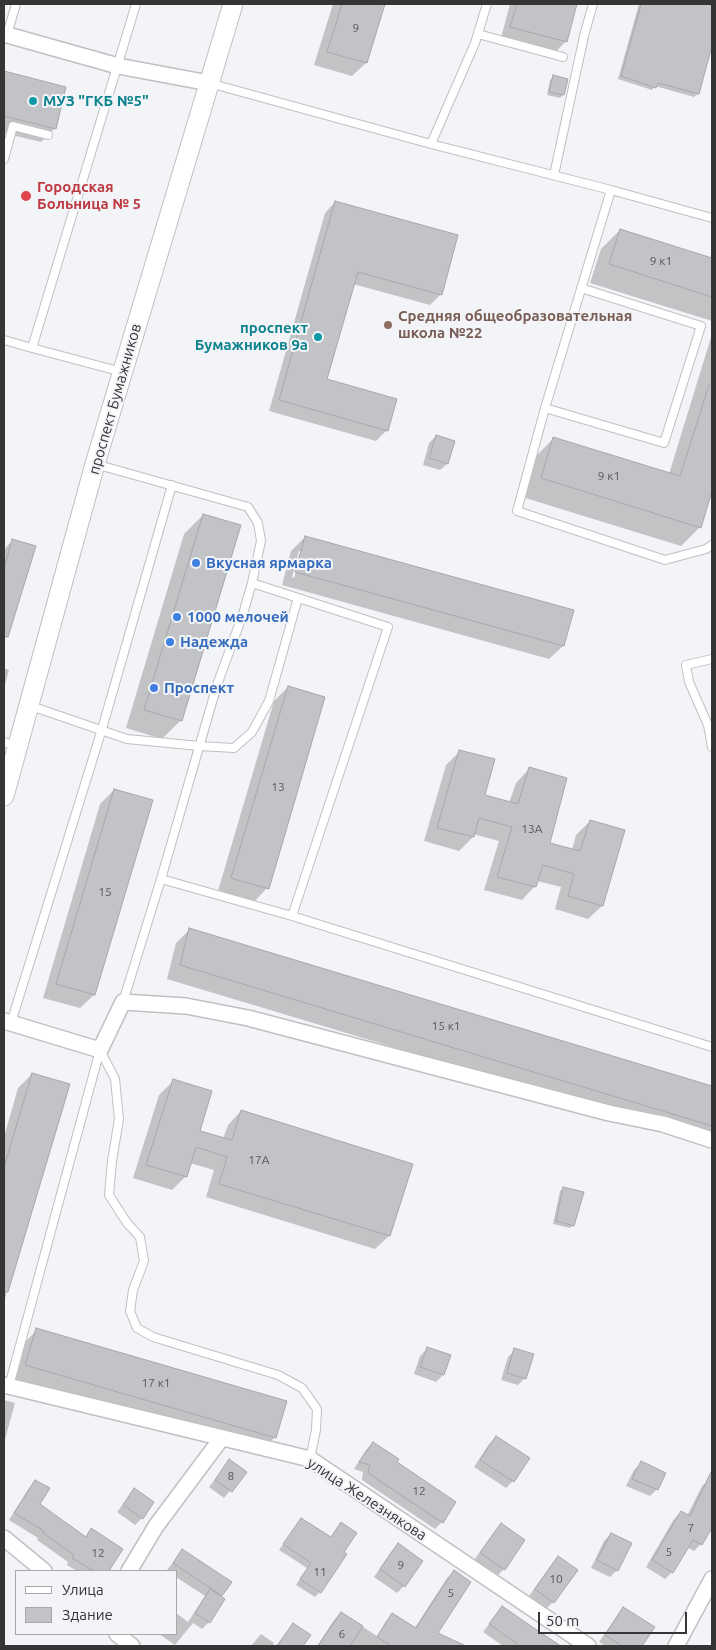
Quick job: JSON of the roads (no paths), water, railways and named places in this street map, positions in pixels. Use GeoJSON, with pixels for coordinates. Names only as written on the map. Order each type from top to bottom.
{"type":"FeatureCollection","features":[{"type":"Feature","properties":{"kind":"street","name":"проспект Бумажников"},"geometry":{"type":"LineString","coordinates":[[4,796],[11,744],[28,705],[95,464],[233,4]]}},
{"type":"Feature","properties":{"kind":"street"},"geometry":{"type":"LineString","coordinates":[[6,34],[118,66],[209,83]]}},
{"type":"Feature","properties":{"kind":"street"},"geometry":{"type":"LineString","coordinates":[[8,1022],[100,1050],[124,1002],[186,1006],[248,1018],[609,1113],[663,1124],[712,1140]]}},
{"type":"Feature","properties":{"kind":"street","name":"улица Железнякова"},"geometry":{"type":"LineString","coordinates":[[6,1385],[310,1459],[588,1646]]}},
{"type":"Feature","properties":{"kind":"street"},"geometry":{"type":"LineString","coordinates":[[131,1570],[156,1526],[221,1438]]}},
{"type":"Feature","properties":{"kind":"street"},"geometry":{"type":"LineString","coordinates":[[4,1538],[43,1570]]}},
{"type":"Feature","properties":{"kind":"street"},"geometry":{"type":"LineString","coordinates":[[676,1646],[712,1579]]}},
{"type":"Feature","properties":{"kind":"street"},"geometry":{"type":"LineString","coordinates":[[118,1635],[132,1646]]}},
{"type":"Feature","properties":{"kind":"lane"},"geometry":{"type":"LineString","coordinates":[[6,34],[16,4]]}},
{"type":"Feature","properties":{"kind":"lane"},"geometry":{"type":"LineString","coordinates":[[32,348],[136,4]]}},
{"type":"Feature","properties":{"kind":"lane"},"geometry":{"type":"LineString","coordinates":[[431,144],[475,43],[487,4]]}},
{"type":"Feature","properties":{"kind":"lane"},"geometry":{"type":"LineString","coordinates":[[554,175],[584,36],[593,4]]}},
{"type":"Feature","properties":{"kind":"lane"},"geometry":{"type":"LineString","coordinates":[[478,34],[563,57]]}},
{"type":"Feature","properties":{"kind":"lane"},"geometry":{"type":"LineString","coordinates":[[209,83],[712,218]]}},
{"type":"Feature","properties":{"kind":"lane"},"geometry":{"type":"LineString","coordinates":[[4,159],[13,126],[48,135]]}},
{"type":"Feature","properties":{"kind":"lane"},"geometry":{"type":"LineString","coordinates":[[611,190],[545,408],[517,511],[665,560],[706,549],[712,545]]}},
{"type":"Feature","properties":{"kind":"lane"},"geometry":{"type":"LineString","coordinates":[[545,408],[664,443],[701,326],[581,288]]}},
{"type":"Feature","properties":{"kind":"lane"},"geometry":{"type":"LineString","coordinates":[[4,340],[122,372]]}},
{"type":"Feature","properties":{"kind":"lane"},"geometry":{"type":"LineString","coordinates":[[95,464],[248,507],[258,523],[261,541],[243,614],[217,685],[124,1002]]}},
{"type":"Feature","properties":{"kind":"lane"},"geometry":{"type":"LineString","coordinates":[[8,1022],[102,730],[172,485]]}},
{"type":"Feature","properties":{"kind":"lane"},"geometry":{"type":"LineString","coordinates":[[252,583],[388,628],[292,916]]}},
{"type":"Feature","properties":{"kind":"lane"},"geometry":{"type":"LineString","coordinates":[[28,705],[127,739],[234,748],[252,732],[269,701],[298,598]]}},
{"type":"Feature","properties":{"kind":"lane"},"geometry":{"type":"LineString","coordinates":[[712,659],[686,665],[689,682],[708,725],[712,748]]}},
{"type":"Feature","properties":{"kind":"lane"},"geometry":{"type":"LineString","coordinates":[[161,879],[292,916],[712,1047]]}},
{"type":"Feature","properties":{"kind":"lane"},"geometry":{"type":"LineString","coordinates":[[6,1385],[100,1050]]}},
{"type":"Feature","properties":{"kind":"lane"},"geometry":{"type":"LineString","coordinates":[[100,1050],[115,1079],[119,1119],[109,1195],[127,1222],[140,1237],[144,1261],[133,1290],[130,1312],[138,1328],[154,1337],[278,1375],[302,1388],[317,1409],[316,1430],[310,1459]]}},
{"type":"Feature","properties":{"kind":"place","name":"МУЗ \"ГКБ №5\""},"geometry":{"type":"Point","coordinates":[33,101]}},
{"type":"Feature","properties":{"kind":"place","name":"Городская Больница № 5"},"geometry":{"type":"Point","coordinates":[26,196]}},
{"type":"Feature","properties":{"kind":"place","name":"Средняя общеобразовательная школа №22"},"geometry":{"type":"Point","coordinates":[388,325]}},
{"type":"Feature","properties":{"kind":"place","name":"проспект Бумажников 9а"},"geometry":{"type":"Point","coordinates":[318,337]}},
{"type":"Feature","properties":{"kind":"place","name":"Вкусная ярмарка"},"geometry":{"type":"Point","coordinates":[196,563]}},
{"type":"Feature","properties":{"kind":"place","name":"1000 мелочей"},"geometry":{"type":"Point","coordinates":[177,617]}},
{"type":"Feature","properties":{"kind":"place","name":"Надежда"},"geometry":{"type":"Point","coordinates":[170,642]}},
{"type":"Feature","properties":{"kind":"place","name":"Проспект"},"geometry":{"type":"Point","coordinates":[154,688]}}]}
